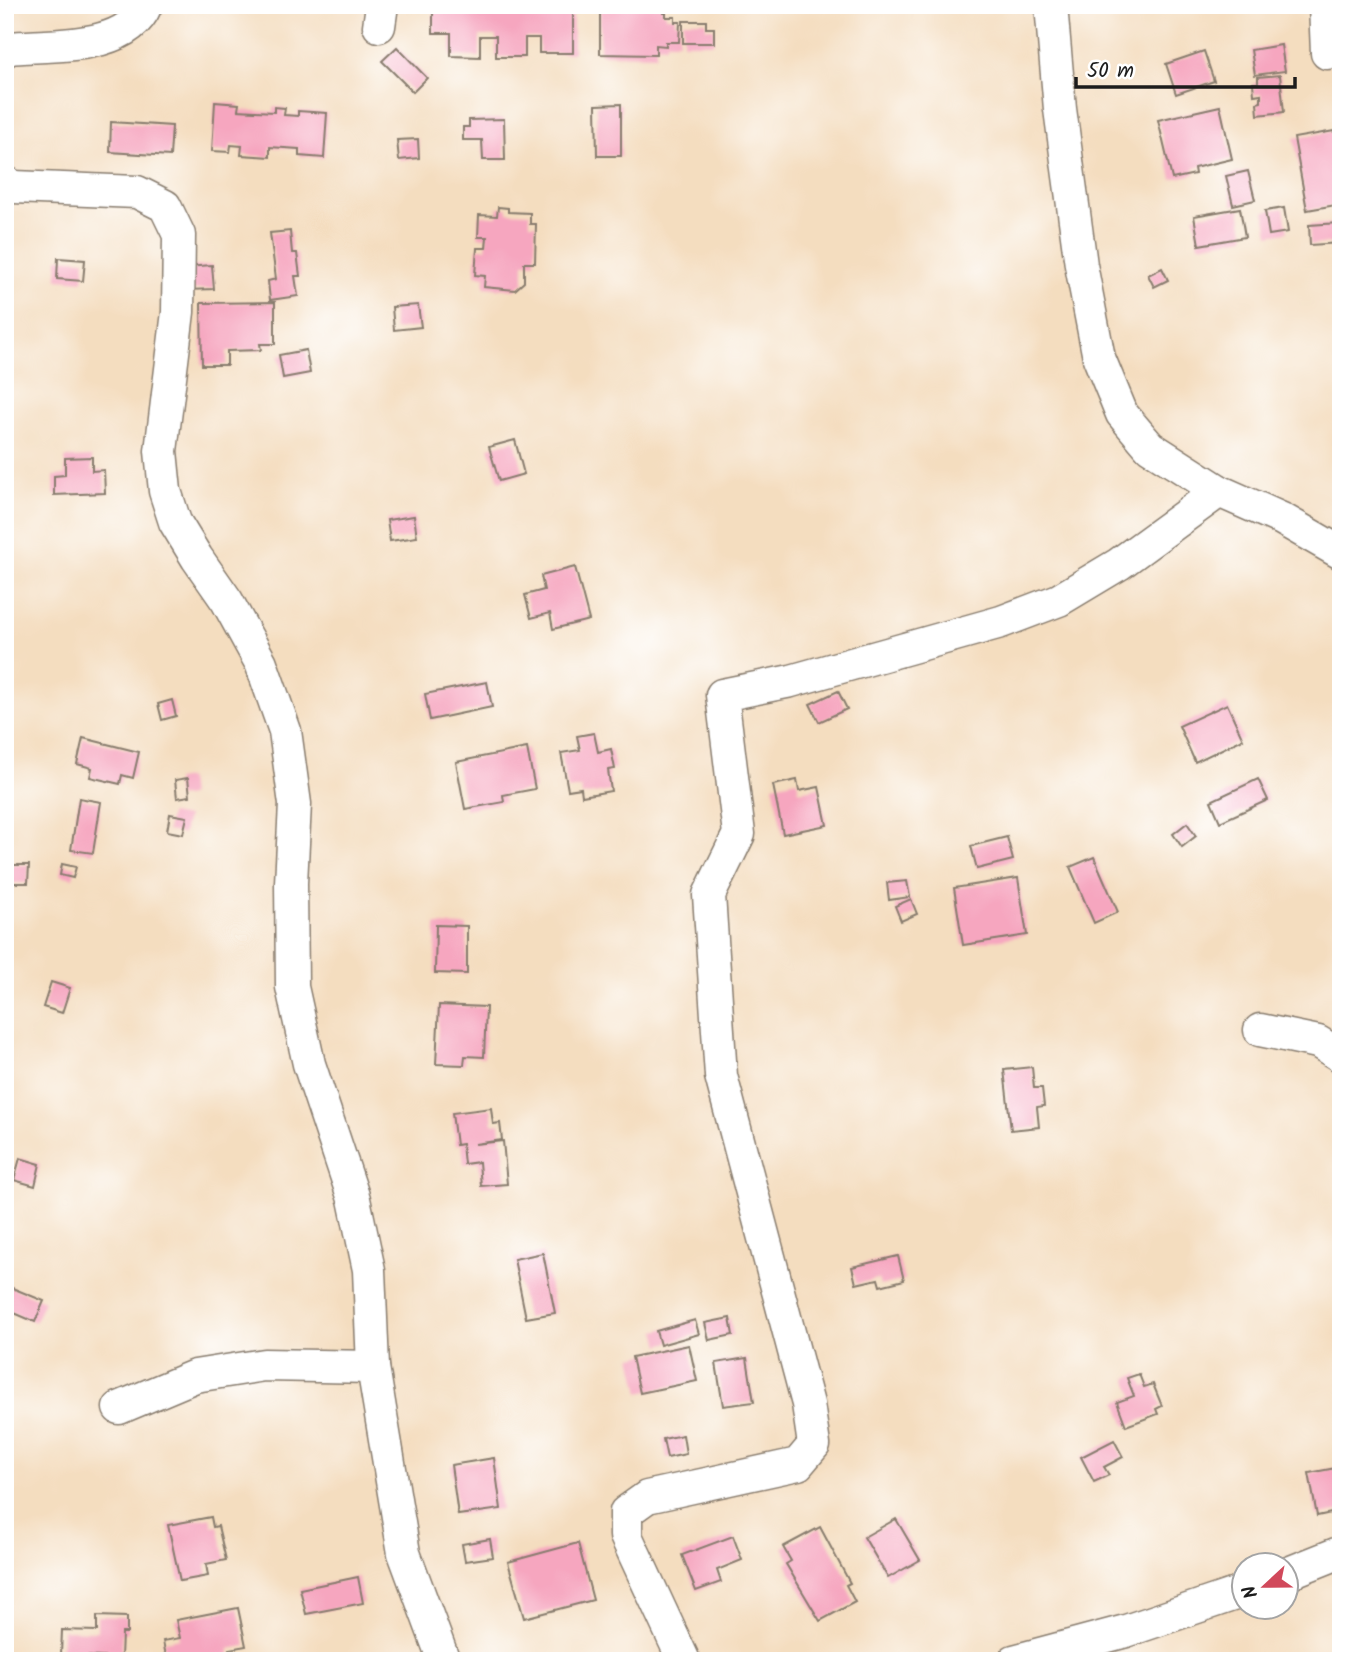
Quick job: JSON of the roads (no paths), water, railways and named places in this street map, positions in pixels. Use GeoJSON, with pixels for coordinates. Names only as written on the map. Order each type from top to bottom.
{"type":"FeatureCollection","features":[{"type":"Feature","properties":{"kind":"street"},"geometry":{"type":"LineString","coordinates":[[5,51],[9,48],[102,41],[128,29],[143,13],[146,5]]}},
{"type":"Feature","properties":{"kind":"street"},"geometry":{"type":"LineString","coordinates":[[1051,5],[1060,109],[1079,252],[1099,358],[1122,414],[1150,447],[1219,491],[1282,519],[1341,553]]}},
{"type":"Feature","properties":{"kind":"street"},"geometry":{"type":"LineString","coordinates":[[1325,5],[1327,53]]}},
{"type":"Feature","properties":{"kind":"street"},"geometry":{"type":"LineString","coordinates":[[5,182],[13,187],[137,192],[165,206],[179,235],[178,312],[161,451],[165,491],[175,522],[227,601],[261,663],[285,731],[295,804],[291,883],[292,987],[309,1064],[354,1199],[369,1270],[373,1367],[404,1553],[444,1661]]}},
{"type":"Feature","properties":{"kind":"street"},"geometry":{"type":"LineString","coordinates":[[684,1661],[626,1536],[626,1512],[647,1497],[799,1464],[814,1445],[805,1391],[721,1076],[709,895],[739,834],[722,695],[791,681],[1000,622],[1059,600],[1119,564],[1219,491]]}},
{"type":"Feature","properties":{"kind":"street"},"geometry":{"type":"LineString","coordinates":[[1260,1030],[1318,1042],[1341,1056]]}},
{"type":"Feature","properties":{"kind":"street"},"geometry":{"type":"LineString","coordinates":[[119,1408],[195,1376],[264,1365],[373,1367]]}},
{"type":"Feature","properties":{"kind":"street"},"geometry":{"type":"LineString","coordinates":[[1300,1568],[1341,1552]]}},
{"type":"Feature","properties":{"kind":"street"},"geometry":{"type":"LineString","coordinates":[[1014,1661],[1126,1631],[1230,1596]]}}]}
